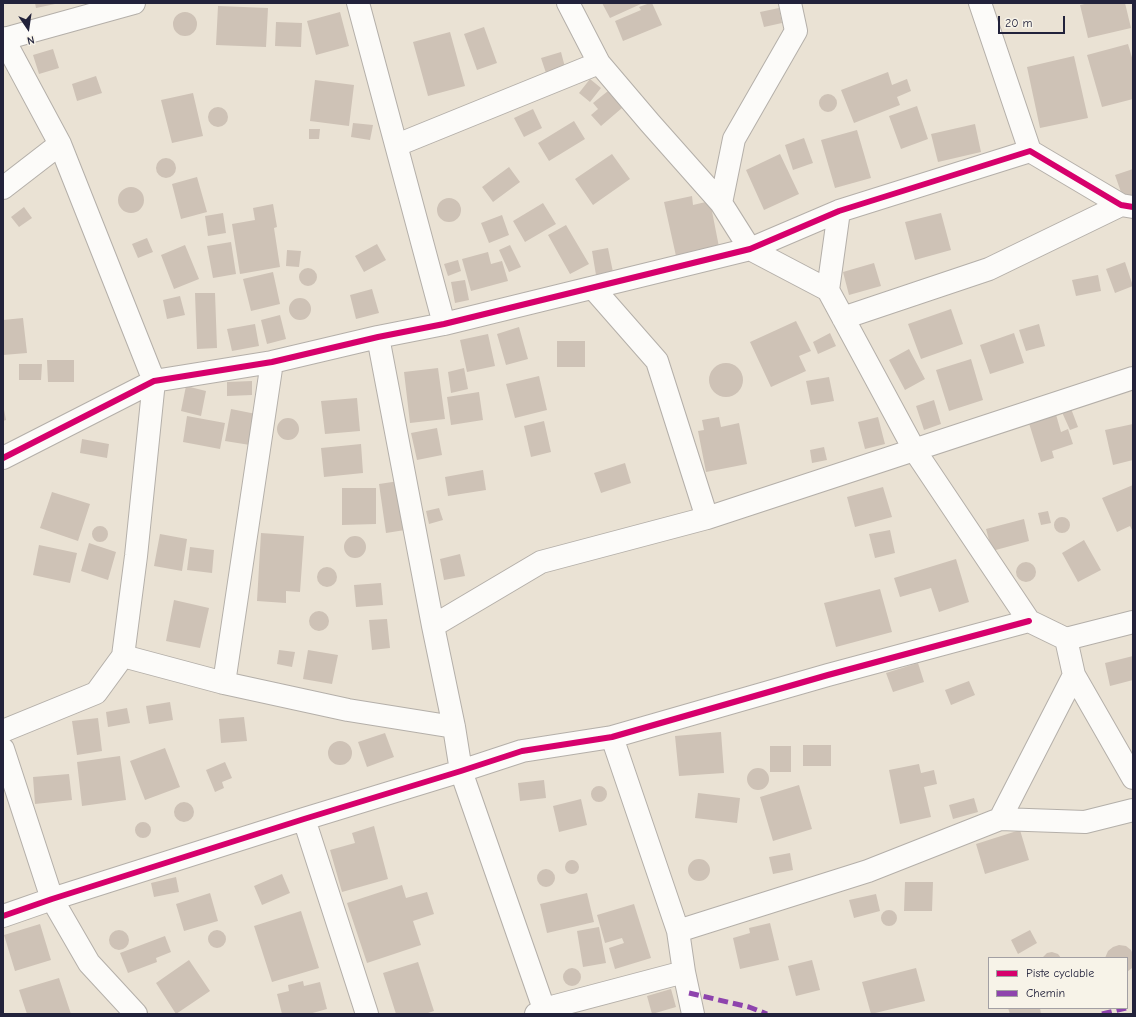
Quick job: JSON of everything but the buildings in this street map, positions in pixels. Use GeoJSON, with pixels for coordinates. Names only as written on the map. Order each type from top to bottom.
{"type":"FeatureCollection","features":[{"type":"Feature","properties":{"kind":"street"},"geometry":{"type":"LineString","coordinates":[[3,731],[96,693],[123,656],[136,556],[154,382],[60,144],[4,39],[134,3]]}},
{"type":"Feature","properties":{"kind":"street"},"geometry":{"type":"LineString","coordinates":[[358,3],[444,324]]}},
{"type":"Feature","properties":{"kind":"street"},"geometry":{"type":"LineString","coordinates":[[568,3],[599,63],[721,203],[750,249],[828,290],[915,451],[1029,621],[1066,638],[1133,622]]}},
{"type":"Feature","properties":{"kind":"street"},"geometry":{"type":"LineString","coordinates":[[721,203],[734,139],[796,31],[790,3]]}},
{"type":"Feature","properties":{"kind":"street"},"geometry":{"type":"LineString","coordinates":[[980,3],[1030,151],[1127,206]]}},
{"type":"Feature","properties":{"kind":"street"},"geometry":{"type":"LineString","coordinates":[[397,145],[599,63]]}},
{"type":"Feature","properties":{"kind":"street"},"geometry":{"type":"LineString","coordinates":[[3,188],[60,144]]}},
{"type":"Feature","properties":{"kind":"street"},"geometry":{"type":"LineString","coordinates":[[3,458],[154,382],[272,362],[378,337],[444,324],[750,249],[839,211],[1030,151]]}},
{"type":"Feature","properties":{"kind":"street"},"geometry":{"type":"LineString","coordinates":[[843,318],[989,269],[1127,206]]}},
{"type":"Feature","properties":{"kind":"street"},"geometry":{"type":"LineString","coordinates":[[828,290],[839,211]]}},
{"type":"Feature","properties":{"kind":"street"},"geometry":{"type":"LineString","coordinates":[[593,288],[657,361],[707,518]]}},
{"type":"Feature","properties":{"kind":"street"},"geometry":{"type":"LineString","coordinates":[[378,337],[433,626],[454,727],[461,771],[540,1012],[684,972]]}},
{"type":"Feature","properties":{"kind":"street"},"geometry":{"type":"LineString","coordinates":[[224,683],[272,362]]}},
{"type":"Feature","properties":{"kind":"street"},"geometry":{"type":"LineString","coordinates":[[433,626],[541,562],[707,518],[915,451],[1133,378]]}},
{"type":"Feature","properties":{"kind":"street"},"geometry":{"type":"LineString","coordinates":[[3,916],[52,898],[522,751],[612,736],[828,675],[1029,621]]}},
{"type":"Feature","properties":{"kind":"street"},"geometry":{"type":"LineString","coordinates":[[1066,638],[1074,675],[1133,778]]}},
{"type":"Feature","properties":{"kind":"street"},"geometry":{"type":"LineString","coordinates":[[123,656],[224,683],[348,710],[454,727]]}},
{"type":"Feature","properties":{"kind":"street"},"geometry":{"type":"LineString","coordinates":[[1000,819],[1074,675]]}},
{"type":"Feature","properties":{"kind":"street"},"geometry":{"type":"LineString","coordinates":[[612,736],[678,931],[684,972],[693,1014]]}},
{"type":"Feature","properties":{"kind":"street"},"geometry":{"type":"LineString","coordinates":[[3,749],[52,898],[89,963],[136,1014]]}},
{"type":"Feature","properties":{"kind":"street"},"geometry":{"type":"LineString","coordinates":[[678,931],[868,871],[1000,819],[1085,822],[1133,810]]}},
{"type":"Feature","properties":{"kind":"street"},"geometry":{"type":"LineString","coordinates":[[304,819],[367,1014]]}},
{"type":"Feature","properties":{"kind":"marked path"},"geometry":{"type":"LineString","coordinates":[[689,993],[749,1007],[767,1014]]}},
{"type":"Feature","properties":{"kind":"marked path"},"geometry":{"type":"LineString","coordinates":[[1102,1014],[1122,1009]]}},
{"type":"Feature","properties":{"kind":"cycle path"},"geometry":{"type":"LineString","coordinates":[[3,458],[154,381],[272,362],[378,337],[444,324],[750,249],[839,211],[1030,151],[1121,205],[1133,207]]}},
{"type":"Feature","properties":{"kind":"cycle path"},"geometry":{"type":"LineString","coordinates":[[3,916],[52,899],[522,751],[612,737],[828,675],[1029,621]]}}]}
